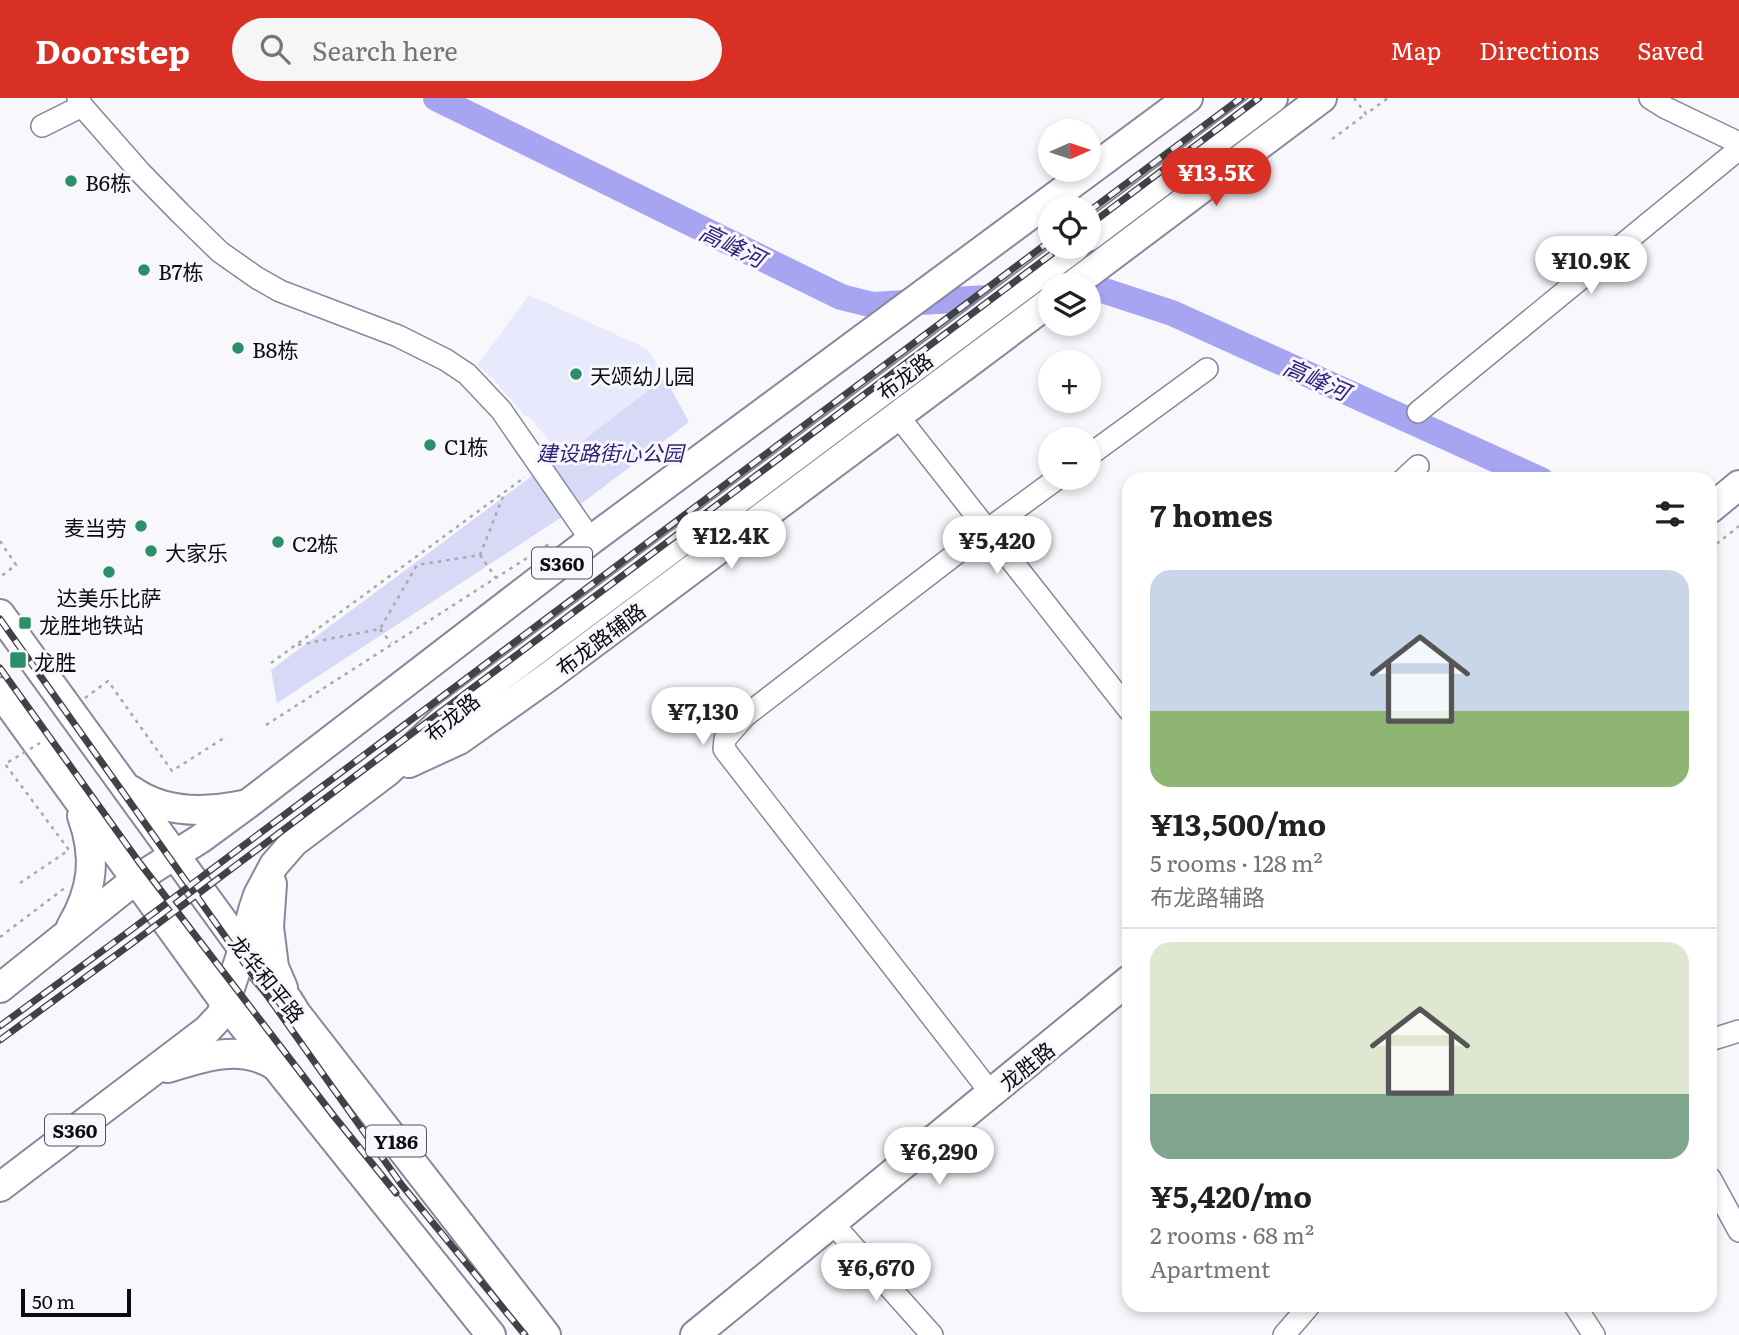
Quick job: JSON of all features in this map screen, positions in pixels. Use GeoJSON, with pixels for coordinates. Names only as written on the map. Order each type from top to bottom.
{"type":"FeatureCollection","features":[{"type":"Feature","properties":{"kind":"main road","name":"S360"},"geometry":{"type":"LineString","coordinates":[[0,988],[135,880],[249,803],[592,540],[1188,98]]}},
{"type":"Feature","properties":{"kind":"main road"},"geometry":{"type":"LineString","coordinates":[[1101,227],[1273,98]]}},
{"type":"Feature","properties":{"kind":"main road"},"geometry":{"type":"LineString","coordinates":[[1089,273],[1322,98]]}},
{"type":"Feature","properties":{"kind":"main road","name":"布龙路"},"geometry":{"type":"LineString","coordinates":[[0,1186],[207,1030],[221,1015],[258,895],[274,865],[294,842],[387,772],[444,719],[1059,259]]}},
{"type":"Feature","properties":{"kind":"main road","name":"布龙路辅路"},"geometry":{"type":"LineString","coordinates":[[387,772],[459,740],[548,677],[1038,311]]}},
{"type":"Feature","properties":{"kind":"main road","name":"龙华和平路"},"geometry":{"type":"LineString","coordinates":[[0,614],[243,949],[288,1000],[547,1335]]}},
{"type":"Feature","properties":{"kind":"main road","name":"Y186"},"geometry":{"type":"LineString","coordinates":[[0,692],[226,1004],[491,1335]]}},
{"type":"Feature","properties":{"kind":"main road"},"geometry":{"type":"LineString","coordinates":[[125,785],[142,798],[162,806],[180,809],[213,810],[249,803]]}},
{"type":"Feature","properties":{"kind":"main road"},"geometry":{"type":"LineString","coordinates":[[67,933],[81,909],[92,869],[88,835],[75,797]]}},
{"type":"Feature","properties":{"kind":"main road"},"geometry":{"type":"LineString","coordinates":[[274,865],[270,927],[274,967],[288,1000]]}},
{"type":"Feature","properties":{"kind":"main road","name":"龙胜路"},"geometry":{"type":"LineString","coordinates":[[695,1335],[1122,986]]}},
{"type":"Feature","properties":{"kind":"main road","name":"龙胜路"},"geometry":{"type":"LineString","coordinates":[[719,1335],[846,1239],[1122,1007]]}},
{"type":"Feature","properties":{"kind":"main road"},"geometry":{"type":"LineString","coordinates":[[150,1074],[202,1058],[232,1053],[263,1058],[276,1066]]}},
{"type":"Feature","properties":{"kind":"street"},"geometry":{"type":"LineString","coordinates":[[1650,98],[1739,143]]}},
{"type":"Feature","properties":{"kind":"street"},"geometry":{"type":"LineString","coordinates":[[42,126],[80,102],[140,172],[180,213],[220,251],[257,278],[280,291],[398,337],[446,360],[467,374],[501,410],[592,540]]}},
{"type":"Feature","properties":{"kind":"street"},"geometry":{"type":"LineString","coordinates":[[1418,412],[1739,149]]}},
{"type":"Feature","properties":{"kind":"street"},"geometry":{"type":"LineString","coordinates":[[1101,446],[1207,369]]}},
{"type":"Feature","properties":{"kind":"street"},"geometry":{"type":"LineString","coordinates":[[898,416],[1122,700]]}},
{"type":"Feature","properties":{"kind":"street"},"geometry":{"type":"LineString","coordinates":[[991,1093],[724,750],[725,738],[745,716],[1042,490]]}},
{"type":"Feature","properties":{"kind":"street"},"geometry":{"type":"LineString","coordinates":[[1717,1038],[1739,1031]]}},
{"type":"Feature","properties":{"kind":"street"},"geometry":{"type":"LineString","coordinates":[[1717,1191],[1739,1231]]}},
{"type":"Feature","properties":{"kind":"street"},"geometry":{"type":"LineString","coordinates":[[846,1239],[932,1335]]}},
{"type":"Feature","properties":{"kind":"street"},"geometry":{"type":"LineString","coordinates":[[1284,1335],[1304,1312]]}},
{"type":"Feature","properties":{"kind":"street"},"geometry":{"type":"LineString","coordinates":[[1579,1312],[1594,1335]]}},
{"type":"Feature","properties":{"kind":"path"},"geometry":{"type":"LineString","coordinates":[[1354,98],[1366,114]]}},
{"type":"Feature","properties":{"kind":"path"},"geometry":{"type":"LineString","coordinates":[[1332,139],[1388,98]]}},
{"type":"Feature","properties":{"kind":"path"},"geometry":{"type":"LineString","coordinates":[[271,663],[531,472]]}},
{"type":"Feature","properties":{"kind":"path"},"geometry":{"type":"LineString","coordinates":[[480,555],[505,492]]}},
{"type":"Feature","properties":{"kind":"path"},"geometry":{"type":"LineString","coordinates":[[1717,534],[1729,508]]}},
{"type":"Feature","properties":{"kind":"path"},"geometry":{"type":"LineString","coordinates":[[266,725],[561,536]]}},
{"type":"Feature","properties":{"kind":"path"},"geometry":{"type":"LineString","coordinates":[[0,541],[16,565],[0,577]]}},
{"type":"Feature","properties":{"kind":"path"},"geometry":{"type":"LineString","coordinates":[[417,565],[480,555]]}},
{"type":"Feature","properties":{"kind":"path"},"geometry":{"type":"LineString","coordinates":[[480,555],[496,578]]}},
{"type":"Feature","properties":{"kind":"path"},"geometry":{"type":"LineString","coordinates":[[412,559],[417,565]]}},
{"type":"Feature","properties":{"kind":"path"},"geometry":{"type":"LineString","coordinates":[[295,645],[380,629],[417,565]]}},
{"type":"Feature","properties":{"kind":"path"},"geometry":{"type":"LineString","coordinates":[[380,629],[392,644]]}},
{"type":"Feature","properties":{"kind":"path"},"geometry":{"type":"LineString","coordinates":[[80,702],[108,681],[172,771],[227,736]]}},
{"type":"Feature","properties":{"kind":"path"},"geometry":{"type":"LineString","coordinates":[[20,883],[69,850],[5,764],[40,743]]}},
{"type":"Feature","properties":{"kind":"path"},"geometry":{"type":"LineString","coordinates":[[0,937],[67,887]]}},
{"type":"Feature","properties":{"kind":"shaded area","name":"天颂幼儿园"},"geometry":{"type":"Polygon","coordinates":[[[529,295],[646,349],[665,378],[565,454],[560,453],[530,418],[524,415],[477,365],[529,295]]]}},
{"type":"Feature","properties":{"kind":"green space","name":"建设路街心公园"},"geometry":{"type":"Polygon","coordinates":[[[665,378],[689,422],[581,504],[551,465],[665,378]]]}},
{"type":"Feature","properties":{"kind":"green space","name":"建设路街心公园"},"geometry":{"type":"Polygon","coordinates":[[[532,476],[562,517],[277,703],[271,670],[532,476]]]}},
{"type":"Feature","properties":{"kind":"waterway","name":"高峰河"},"geometry":{"type":"LineString","coordinates":[[436,98],[841,297],[873,305],[1038,295]]}},
{"type":"Feature","properties":{"kind":"waterway","name":"高峰河"},"geometry":{"type":"LineString","coordinates":[[1101,290],[1172,313],[1523,472]]}},
{"type":"Feature","properties":{"kind":"railway"},"geometry":{"type":"LineString","coordinates":[[1101,202],[1241,98]]}},
{"type":"Feature","properties":{"kind":"railway"},"geometry":{"type":"LineString","coordinates":[[1101,216],[1259,98]]}},
{"type":"Feature","properties":{"kind":"railway"},"geometry":{"type":"LineString","coordinates":[[0,1026],[1038,250]]}},
{"type":"Feature","properties":{"kind":"railway"},"geometry":{"type":"LineString","coordinates":[[0,1040],[1045,259]]}},
{"type":"Feature","properties":{"kind":"railway"},"geometry":{"type":"LineString","coordinates":[[0,619],[401,1184],[525,1335]]}},
{"type":"Feature","properties":{"kind":"railway"},"geometry":{"type":"LineString","coordinates":[[0,668],[139,862],[396,1193]]}},
{"type":"Feature","properties":{"kind":"place","name":"B6栋"},"geometry":{"type":"Point","coordinates":[71,181]}},
{"type":"Feature","properties":{"kind":"place","name":"B7栋"},"geometry":{"type":"Point","coordinates":[144,270]}},
{"type":"Feature","properties":{"kind":"place","name":"B8栋"},"geometry":{"type":"Point","coordinates":[238,348]}},
{"type":"Feature","properties":{"kind":"place","name":"天颂幼儿园"},"geometry":{"type":"Point","coordinates":[576,374]}},
{"type":"Feature","properties":{"kind":"place","name":"C1栋"},"geometry":{"type":"Point","coordinates":[430,445]}},
{"type":"Feature","properties":{"kind":"place","name":"麦当劳"},"geometry":{"type":"Point","coordinates":[141,526]}},
{"type":"Feature","properties":{"kind":"place","name":"C2栋"},"geometry":{"type":"Point","coordinates":[278,542]}},
{"type":"Feature","properties":{"kind":"place","name":"大家乐"},"geometry":{"type":"Point","coordinates":[151,551]}},
{"type":"Feature","properties":{"kind":"place","name":"达美乐比萨"},"geometry":{"type":"Point","coordinates":[109,572]}},
{"type":"Feature","properties":{"kind":"place","name":"龙胜地铁站"},"geometry":{"type":"Point","coordinates":[25,623]}},
{"type":"Feature","properties":{"kind":"place","name":"龙胜"},"geometry":{"type":"Point","coordinates":[18,660]}}]}
